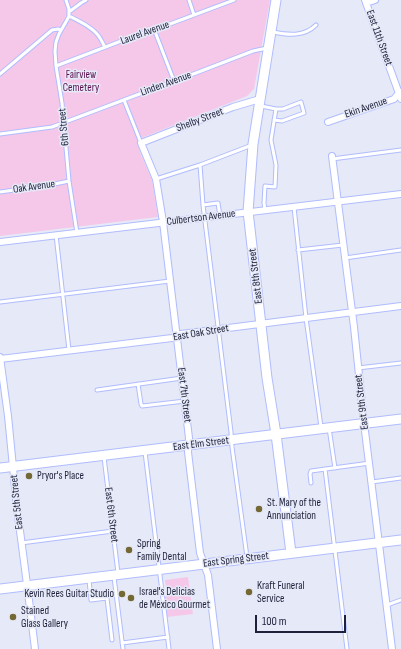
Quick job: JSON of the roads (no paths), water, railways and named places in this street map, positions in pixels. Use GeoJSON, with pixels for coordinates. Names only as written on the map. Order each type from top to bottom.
{"type":"FeatureCollection","features":[{"type":"Feature","properties":{"kind":"main road","name":"East 8th Street"},"geometry":{"type":"LineString","coordinates":[[276,0],[253,144],[248,212],[267,378],[276,434],[291,553]]}},
{"type":"Feature","properties":{"kind":"main road","name":"East Elm Street"},"geometry":{"type":"LineString","coordinates":[[0,468],[145,450],[188,449],[232,440],[401,419]]}},
{"type":"Feature","properties":{"kind":"main road","name":"East Spring Street"},"geometry":{"type":"LineString","coordinates":[[0,589],[401,540]]}},
{"type":"Feature","properties":{"kind":"street"},"geometry":{"type":"LineString","coordinates":[[365,2],[375,0]]}},
{"type":"Feature","properties":{"kind":"street","name":"East 11th Street"},"geometry":{"type":"LineString","coordinates":[[365,2],[400,94]]}},
{"type":"Feature","properties":{"kind":"street","name":"Ekin Avenue"},"geometry":{"type":"LineString","coordinates":[[328,122],[394,99],[400,94]]}},
{"type":"Feature","properties":{"kind":"street","name":"Shelby Street"},"geometry":{"type":"LineString","coordinates":[[141,143],[233,107],[260,102]]}},
{"type":"Feature","properties":{"kind":"street","name":"East 7th Street"},"geometry":{"type":"LineString","coordinates":[[141,143],[156,179],[163,222],[189,438],[188,449],[200,553],[208,575],[217,649]]}},
{"type":"Feature","properties":{"kind":"street","name":"East 9th Street"},"geometry":{"type":"LineString","coordinates":[[332,157],[392,649]]}},
{"type":"Feature","properties":{"kind":"street","name":"Culbertson Avenue"},"geometry":{"type":"LineString","coordinates":[[0,242],[401,194]]}},
{"type":"Feature","properties":{"kind":"street","name":"East Oak Street"},"geometry":{"type":"LineString","coordinates":[[0,358],[177,337],[181,334],[401,306]]}},
{"type":"Feature","properties":{"kind":"street","name":"East 5th Street"},"geometry":{"type":"LineString","coordinates":[[0,358],[5,389],[21,543],[35,649]]}},
{"type":"Feature","properties":{"kind":"lane","name":"6th Street"},"geometry":{"type":"LineString","coordinates":[[66,0],[69,16],[56,42],[56,73],[60,83],[69,181],[77,233]]}},
{"type":"Feature","properties":{"kind":"lane"},"geometry":{"type":"LineString","coordinates":[[69,12],[86,0]]}},
{"type":"Feature","properties":{"kind":"lane"},"geometry":{"type":"LineString","coordinates":[[189,0],[194,15]]}},
{"type":"Feature","properties":{"kind":"lane","name":"Laurel Avenue"},"geometry":{"type":"LineString","coordinates":[[56,66],[234,0]]}},
{"type":"Feature","properties":{"kind":"lane"},"geometry":{"type":"LineString","coordinates":[[69,16],[96,33],[104,47]]}},
{"type":"Feature","properties":{"kind":"lane"},"geometry":{"type":"LineString","coordinates":[[271,32],[299,35],[310,30],[316,25]]}},
{"type":"Feature","properties":{"kind":"lane"},"geometry":{"type":"LineString","coordinates":[[154,29],[174,81]]}},
{"type":"Feature","properties":{"kind":"lane"},"geometry":{"type":"LineString","coordinates":[[0,74],[52,30],[61,30]]}},
{"type":"Feature","properties":{"kind":"lane","name":"Linden Avenue"},"geometry":{"type":"LineString","coordinates":[[0,134],[52,127],[254,51],[268,48]]}},
{"type":"Feature","properties":{"kind":"lane"},"geometry":{"type":"LineString","coordinates":[[124,100],[141,143]]}},
{"type":"Feature","properties":{"kind":"lane"},"geometry":{"type":"LineString","coordinates":[[260,102],[276,109],[283,109],[301,102],[304,113],[282,121],[274,120]]}},
{"type":"Feature","properties":{"kind":"lane"},"geometry":{"type":"LineString","coordinates":[[265,210],[265,186],[275,187],[276,165],[270,140],[276,109]]}},
{"type":"Feature","properties":{"kind":"lane"},"geometry":{"type":"LineString","coordinates":[[156,179],[200,165],[253,144]]}},
{"type":"Feature","properties":{"kind":"lane"},"geometry":{"type":"LineString","coordinates":[[332,157],[401,150]]}},
{"type":"Feature","properties":{"kind":"lane"},"geometry":{"type":"LineString","coordinates":[[200,165],[204,217],[247,559]]}},
{"type":"Feature","properties":{"kind":"lane","name":"Oak Avenue"},"geometry":{"type":"LineString","coordinates":[[0,192],[69,181]]}},
{"type":"Feature","properties":{"kind":"lane"},"geometry":{"type":"LineString","coordinates":[[203,205],[218,203],[220,216]]}},
{"type":"Feature","properties":{"kind":"lane"},"geometry":{"type":"LineString","coordinates":[[294,207],[306,318],[325,428],[335,468]]}},
{"type":"Feature","properties":{"kind":"lane"},"geometry":{"type":"LineString","coordinates":[[56,235],[69,350]]}},
{"type":"Feature","properties":{"kind":"lane"},"geometry":{"type":"LineString","coordinates":[[298,250],[343,245]]}},
{"type":"Feature","properties":{"kind":"lane"},"geometry":{"type":"LineString","coordinates":[[345,258],[401,250]]}},
{"type":"Feature","properties":{"kind":"lane"},"geometry":{"type":"LineString","coordinates":[[0,302],[170,281]]}},
{"type":"Feature","properties":{"kind":"lane"},"geometry":{"type":"LineString","coordinates":[[358,368],[401,362]]}},
{"type":"Feature","properties":{"kind":"lane"},"geometry":{"type":"LineString","coordinates":[[97,390],[182,378]]}},
{"type":"Feature","properties":{"kind":"lane"},"geometry":{"type":"LineString","coordinates":[[138,384],[142,406],[184,400]]}},
{"type":"Feature","properties":{"kind":"lane"},"geometry":{"type":"LineString","coordinates":[[145,450],[169,649]]}},
{"type":"Feature","properties":{"kind":"lane","name":"East 6th Street"},"geometry":{"type":"LineString","coordinates":[[103,456],[113,531],[123,649]]}},
{"type":"Feature","properties":{"kind":"lane"},"geometry":{"type":"LineString","coordinates":[[311,483],[311,471],[370,463]]}},
{"type":"Feature","properties":{"kind":"lane"},"geometry":{"type":"LineString","coordinates":[[325,469],[348,649]]}},
{"type":"Feature","properties":{"kind":"lane"},"geometry":{"type":"LineString","coordinates":[[372,482],[401,478]]}},
{"type":"Feature","properties":{"kind":"lane"},"geometry":{"type":"LineString","coordinates":[[21,543],[113,531]]}},
{"type":"Feature","properties":{"kind":"lane"},"geometry":{"type":"LineString","coordinates":[[88,578],[91,600],[107,598],[112,640]]}},
{"type":"Feature","properties":{"kind":"lane"},"geometry":{"type":"LineString","coordinates":[[387,606],[401,600]]}},
{"type":"Feature","properties":{"kind":"lane"},"geometry":{"type":"LineString","coordinates":[[122,643],[168,637]]}},
{"type":"Feature","properties":{"kind":"place","name":"Pryor's Place"},"geometry":{"type":"Point","coordinates":[29,476]}},
{"type":"Feature","properties":{"kind":"place","name":"St. Mary of the Annunciation"},"geometry":{"type":"Point","coordinates":[259,509]}},
{"type":"Feature","properties":{"kind":"place","name":"Spring Family Dental"},"geometry":{"type":"Point","coordinates":[129,550]}},
{"type":"Feature","properties":{"kind":"place","name":"Kraft Funeral Service"},"geometry":{"type":"Point","coordinates":[249,592]}},
{"type":"Feature","properties":{"kind":"place","name":"Kevin Rees Guitar Studio"},"geometry":{"type":"Point","coordinates":[122,594]}},
{"type":"Feature","properties":{"kind":"place","name":"Israel's Delicias de México Gourmet"},"geometry":{"type":"Point","coordinates":[131,598]}},
{"type":"Feature","properties":{"kind":"place","name":"Stained Glass Gallery"},"geometry":{"type":"Point","coordinates":[13,617]}},
{"type":"Feature","properties":{"kind":"park label","name":"Fairview Cemetery"},"geometry":{"type":"Point","coordinates":[81,81]}}]}
